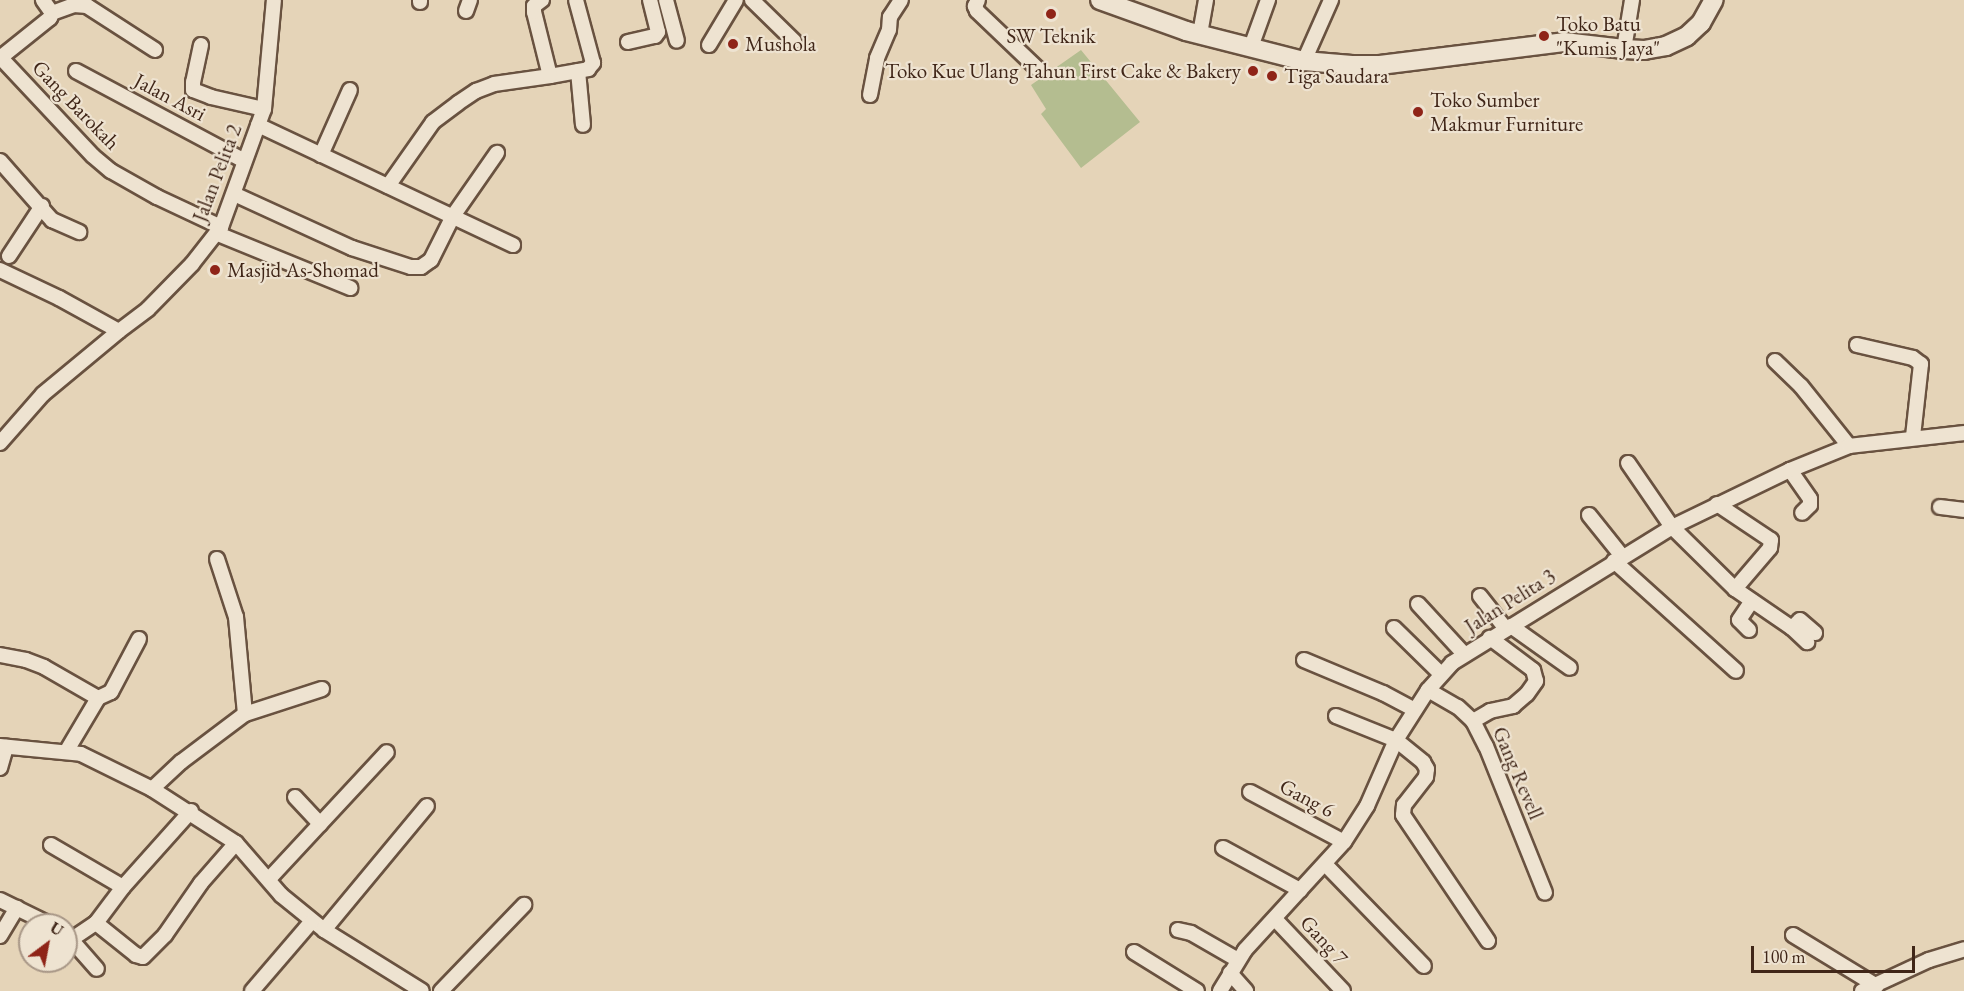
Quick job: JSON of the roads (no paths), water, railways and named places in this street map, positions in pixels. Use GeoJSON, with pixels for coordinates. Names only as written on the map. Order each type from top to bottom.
{"type":"FeatureCollection","features":[{"type":"Feature","properties":{"kind":"main road"},"geometry":{"type":"LineString","coordinates":[[1100,0],[1171,27],[1305,61],[1352,65],[1380,64],[1564,42],[1624,50],[1644,50],[1666,46],[1687,36],[1701,23],[1714,0]]}},
{"type":"Feature","properties":{"kind":"street"},"geometry":{"type":"LineString","coordinates":[[44,0],[52,13]]}},
{"type":"Feature","properties":{"kind":"street","name":"Jalan Pelita 2"},"geometry":{"type":"LineString","coordinates":[[1,440],[43,394],[123,329],[192,264],[219,230],[234,194],[243,160],[264,109],[274,0]]}},
{"type":"Feature","properties":{"kind":"street"},"geometry":{"type":"LineString","coordinates":[[542,0],[534,6],[534,12],[550,76]]}},
{"type":"Feature","properties":{"kind":"street"},"geometry":{"type":"LineString","coordinates":[[388,186],[433,122],[476,91],[494,84],[588,69],[593,63],[576,0]]}},
{"type":"Feature","properties":{"kind":"street"},"geometry":{"type":"LineString","coordinates":[[628,42],[655,36],[658,32],[650,0]]}},
{"type":"Feature","properties":{"kind":"street"},"geometry":{"type":"LineString","coordinates":[[666,0],[677,41]]}},
{"type":"Feature","properties":{"kind":"street"},"geometry":{"type":"LineString","coordinates":[[752,0],[794,41]]}},
{"type":"Feature","properties":{"kind":"street"},"geometry":{"type":"LineString","coordinates":[[870,95],[877,58],[889,30],[890,17],[901,0]]}},
{"type":"Feature","properties":{"kind":"street"},"geometry":{"type":"LineString","coordinates":[[978,0],[975,6],[977,11],[1039,70]]}},
{"type":"Feature","properties":{"kind":"street"},"geometry":{"type":"LineString","coordinates":[[1200,34],[1206,0]]}},
{"type":"Feature","properties":{"kind":"street"},"geometry":{"type":"LineString","coordinates":[[1251,47],[1268,0]]}},
{"type":"Feature","properties":{"kind":"street"},"geometry":{"type":"LineString","coordinates":[[1305,61],[1331,0]]}},
{"type":"Feature","properties":{"kind":"street"},"geometry":{"type":"LineString","coordinates":[[1624,50],[1632,0]]}},
{"type":"Feature","properties":{"kind":"street"},"geometry":{"type":"LineString","coordinates":[[709,45],[726,3]]}},
{"type":"Feature","properties":{"kind":"street"},"geometry":{"type":"LineString","coordinates":[[1,58],[46,23],[52,13],[74,4],[87,6],[155,50]]}},
{"type":"Feature","properties":{"kind":"street"},"geometry":{"type":"LineString","coordinates":[[201,45],[193,90],[211,97],[264,109]]}},
{"type":"Feature","properties":{"kind":"street","name":"Gang Barokah"},"geometry":{"type":"LineString","coordinates":[[1,58],[93,156],[111,171],[271,257],[350,288]]}},
{"type":"Feature","properties":{"kind":"street"},"geometry":{"type":"LineString","coordinates":[[578,70],[583,125]]}},
{"type":"Feature","properties":{"kind":"street","name":"Jalan Asri"},"geometry":{"type":"LineString","coordinates":[[76,71],[243,160]]}},
{"type":"Feature","properties":{"kind":"street"},"geometry":{"type":"LineString","coordinates":[[321,155],[350,90]]}},
{"type":"Feature","properties":{"kind":"street"},"geometry":{"type":"LineString","coordinates":[[258,125],[513,245]]}},
{"type":"Feature","properties":{"kind":"street"},"geometry":{"type":"LineString","coordinates":[[234,194],[352,248],[411,267],[421,267],[431,260],[453,216],[497,153]]}},
{"type":"Feature","properties":{"kind":"street"},"geometry":{"type":"LineString","coordinates":[[0,161],[52,220],[79,232]]}},
{"type":"Feature","properties":{"kind":"street"},"geometry":{"type":"LineString","coordinates":[[9,256],[42,206]]}},
{"type":"Feature","properties":{"kind":"street"},"geometry":{"type":"LineString","coordinates":[[1,270],[123,329]]}},
{"type":"Feature","properties":{"kind":"street"},"geometry":{"type":"LineString","coordinates":[[1857,345],[1913,358],[1921,364],[1914,403],[1913,437]]}},
{"type":"Feature","properties":{"kind":"street"},"geometry":{"type":"LineString","coordinates":[[1775,362],[1801,386],[1849,446]]}},
{"type":"Feature","properties":{"kind":"street","name":"Jalan Pelita 3"},"geometry":{"type":"LineString","coordinates":[[1220,991],[1238,960],[1344,842],[1367,806],[1396,740],[1415,710],[1441,674],[1464,654],[1672,527],[1790,470],[1849,446],[1964,433]]}},
{"type":"Feature","properties":{"kind":"street"},"geometry":{"type":"LineString","coordinates":[[1628,463],[1672,527],[1735,589],[1792,628],[1811,638]]}},
{"type":"Feature","properties":{"kind":"street"},"geometry":{"type":"LineString","coordinates":[[1790,470],[1809,499],[1810,505],[1802,513]]}},
{"type":"Feature","properties":{"kind":"street"},"geometry":{"type":"LineString","coordinates":[[1717,504],[1771,540],[1770,548],[1735,589]]}},
{"type":"Feature","properties":{"kind":"street"},"geometry":{"type":"LineString","coordinates":[[1940,507],[1964,510]]}},
{"type":"Feature","properties":{"kind":"street"},"geometry":{"type":"LineString","coordinates":[[1589,515],[1618,559],[1736,671]]}},
{"type":"Feature","properties":{"kind":"street"},"geometry":{"type":"LineString","coordinates":[[217,559],[236,617],[245,714]]}},
{"type":"Feature","properties":{"kind":"street"},"geometry":{"type":"LineString","coordinates":[[1480,596],[1509,628],[1570,668]]}},
{"type":"Feature","properties":{"kind":"street"},"geometry":{"type":"LineString","coordinates":[[1749,630],[1739,620],[1752,601]]}},
{"type":"Feature","properties":{"kind":"street"},"geometry":{"type":"LineString","coordinates":[[1418,604],[1464,654]]}},
{"type":"Feature","properties":{"kind":"street"},"geometry":{"type":"LineString","coordinates":[[1394,628],[1441,674]]}},
{"type":"Feature","properties":{"kind":"street"},"geometry":{"type":"LineString","coordinates":[[1473,721],[1490,711],[1513,706],[1527,694],[1536,681],[1533,670],[1490,638]]}},
{"type":"Feature","properties":{"kind":"street"},"geometry":{"type":"LineString","coordinates":[[66,752],[98,698],[111,692],[139,639]]}},
{"type":"Feature","properties":{"kind":"street"},"geometry":{"type":"LineString","coordinates":[[0,655],[26,660],[44,667],[98,698]]}},
{"type":"Feature","properties":{"kind":"street"},"geometry":{"type":"LineString","coordinates":[[1304,660],[1383,693],[1415,710]]}},
{"type":"Feature","properties":{"kind":"street"},"geometry":{"type":"LineString","coordinates":[[152,789],[182,762],[245,714],[322,689]]}},
{"type":"Feature","properties":{"kind":"street","name":"Gang Revell"},"geometry":{"type":"LineString","coordinates":[[1428,690],[1458,707],[1473,721],[1486,746],[1545,893]]}},
{"type":"Feature","properties":{"kind":"street"},"geometry":{"type":"LineString","coordinates":[[1336,716],[1396,740],[1423,762],[1426,777],[1402,810],[1406,821],[1488,942]]}},
{"type":"Feature","properties":{"kind":"street"},"geometry":{"type":"LineString","coordinates":[[0,768],[3,747],[66,752],[98,760],[190,811],[237,843],[281,895],[318,925],[422,991]]}},
{"type":"Feature","properties":{"kind":"street"},"geometry":{"type":"LineString","coordinates":[[268,879],[387,752]]}},
{"type":"Feature","properties":{"kind":"street","name":"Gang 6"},"geometry":{"type":"LineString","coordinates":[[1250,792],[1344,842]]}},
{"type":"Feature","properties":{"kind":"street"},"geometry":{"type":"LineString","coordinates":[[295,797],[320,824]]}},
{"type":"Feature","properties":{"kind":"street"},"geometry":{"type":"LineString","coordinates":[[252,991],[318,925],[427,806]]}},
{"type":"Feature","properties":{"kind":"street"},"geometry":{"type":"LineString","coordinates":[[78,932],[96,923],[123,887],[190,811]]}},
{"type":"Feature","properties":{"kind":"street"},"geometry":{"type":"LineString","coordinates":[[96,923],[136,955],[143,957],[165,935],[201,883],[237,843]]}},
{"type":"Feature","properties":{"kind":"street"},"geometry":{"type":"LineString","coordinates":[[51,845],[123,887]]}},
{"type":"Feature","properties":{"kind":"street"},"geometry":{"type":"LineString","coordinates":[[1223,848],[1300,890]]}},
{"type":"Feature","properties":{"kind":"street"},"geometry":{"type":"LineString","coordinates":[[1325,864],[1424,966]]}},
{"type":"Feature","properties":{"kind":"street"},"geometry":{"type":"LineString","coordinates":[[0,900],[27,913]]}},
{"type":"Feature","properties":{"kind":"street"},"geometry":{"type":"LineString","coordinates":[[441,991],[524,905]]}},
{"type":"Feature","properties":{"kind":"street"},"geometry":{"type":"LineString","coordinates":[[0,936],[17,908]]}},
{"type":"Feature","properties":{"kind":"street","name":"Gang 7"},"geometry":{"type":"LineString","coordinates":[[1275,918],[1343,991]]}},
{"type":"Feature","properties":{"kind":"street"},"geometry":{"type":"LineString","coordinates":[[1178,930],[1191,933],[1238,960]]}},
{"type":"Feature","properties":{"kind":"street"},"geometry":{"type":"LineString","coordinates":[[1793,935],[1877,986]]}},
{"type":"Feature","properties":{"kind":"street"},"geometry":{"type":"LineString","coordinates":[[78,947],[97,969]]}},
{"type":"Feature","properties":{"kind":"street"},"geometry":{"type":"LineString","coordinates":[[1862,991],[1929,960],[1964,949]]}},
{"type":"Feature","properties":{"kind":"street"},"geometry":{"type":"LineString","coordinates":[[1134,952],[1197,991]]}},
{"type":"Feature","properties":{"kind":"street"},"geometry":{"type":"LineString","coordinates":[[1230,973],[1246,991]]}},
{"type":"Feature","properties":{"kind":"place","name":"SW Teknik"},"geometry":{"type":"Point","coordinates":[1051,14]}},
{"type":"Feature","properties":{"kind":"place","name":"Toko Batu \"Kumis Jaya\""},"geometry":{"type":"Point","coordinates":[1544,36]}},
{"type":"Feature","properties":{"kind":"place","name":"Mushola"},"geometry":{"type":"Point","coordinates":[733,44]}},
{"type":"Feature","properties":{"kind":"place","name":"Toko Kue Ulang Tahun First Cake & Bakery"},"geometry":{"type":"Point","coordinates":[1253,71]}},
{"type":"Feature","properties":{"kind":"place","name":"Tiga Saudara"},"geometry":{"type":"Point","coordinates":[1272,76]}},
{"type":"Feature","properties":{"kind":"place","name":"Toko Sumber Makmur Furniture"},"geometry":{"type":"Point","coordinates":[1418,112]}},
{"type":"Feature","properties":{"kind":"place","name":"Masjid As-Shomad"},"geometry":{"type":"Point","coordinates":[215,270]}}]}
